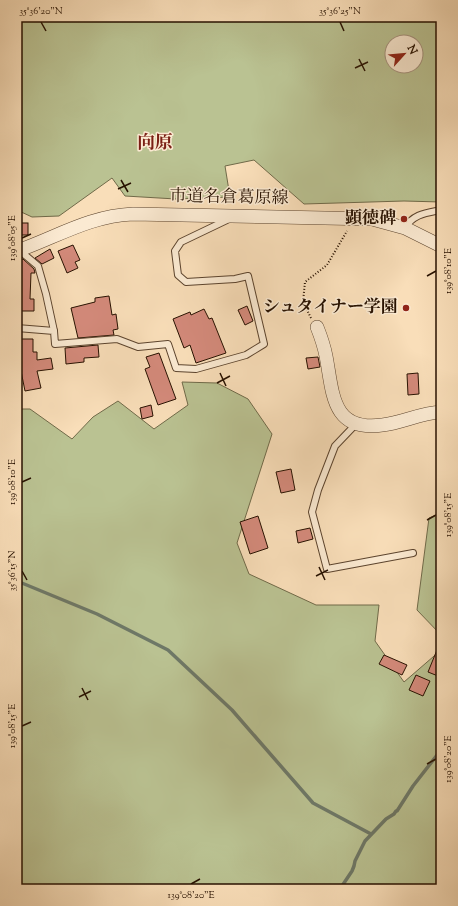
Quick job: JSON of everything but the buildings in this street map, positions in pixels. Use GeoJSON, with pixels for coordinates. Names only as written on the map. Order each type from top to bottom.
{"type":"FeatureCollection","features":[{"type":"Feature","properties":{"kind":"street","name":"市道名倉葛原線"},"geometry":{"type":"LineString","coordinates":[[18,250],[85,223],[116,215],[372,219],[405,228],[441,246]]}},
{"type":"Feature","properties":{"kind":"street"},"geometry":{"type":"LineString","coordinates":[[317,327],[326,355],[333,396],[341,413],[356,424],[373,426],[388,425],[421,414],[441,412]]}},
{"type":"Feature","properties":{"kind":"lane"},"geometry":{"type":"LineString","coordinates":[[405,228],[409,222],[418,215],[441,210]]}},
{"type":"Feature","properties":{"kind":"lane"},"geometry":{"type":"LineString","coordinates":[[18,250],[38,266],[46,294],[54,331],[55,344],[117,339],[138,347],[168,344],[176,368],[196,369],[246,355],[264,344],[248,276],[235,279],[186,282],[178,275],[175,251],[181,242],[236,216]]}},
{"type":"Feature","properties":{"kind":"lane"},"geometry":{"type":"LineString","coordinates":[[17,328],[54,331]]}},
{"type":"Feature","properties":{"kind":"lane"},"geometry":{"type":"LineString","coordinates":[[356,424],[335,446],[318,490],[312,512],[327,569],[412,553]]}},
{"type":"Feature","properties":{"kind":"path"},"geometry":{"type":"LineString","coordinates":[[317,327],[303,302],[305,282],[327,265],[355,218]]}},
{"type":"Feature","properties":{"kind":"green space"},"geometry":{"type":"Polygon","coordinates":[[[17,17],[441,17],[441,202],[404,201],[304,204],[254,160],[225,166],[230,197],[176,199],[125,196],[112,178],[59,216],[32,217],[17,210],[17,17]]]}},
{"type":"Feature","properties":{"kind":"green space"},"geometry":{"type":"Polygon","coordinates":[[[182,382],[217,383],[248,399],[272,434],[237,543],[249,574],[316,605],[379,605],[375,641],[404,682],[441,650],[441,889],[17,889],[17,409],[30,409],[72,439],[93,417],[118,401],[154,429],[188,405],[182,382]]]}},
{"type":"Feature","properties":{"kind":"green space"},"geometry":{"type":"Polygon","coordinates":[[[441,513],[441,635],[417,610],[429,518],[441,513]]]}},
{"type":"Feature","properties":{"kind":"waterway"},"geometry":{"type":"LineString","coordinates":[[17,581],[97,614],[168,650],[232,710],[313,803],[371,834]]}},
{"type":"Feature","properties":{"kind":"waterway"},"geometry":{"type":"LineString","coordinates":[[340,889],[352,871],[355,861],[365,841],[386,819],[397,811],[413,786],[441,750]]}},
{"type":"Feature","properties":{"kind":"place","name":"顕徳碑"},"geometry":{"type":"Point","coordinates":[404,219]}},
{"type":"Feature","properties":{"kind":"place","name":"シュタイナー学園"},"geometry":{"type":"Point","coordinates":[406,308]}},
{"type":"Feature","properties":{"kind":"district","name":"向原"},"geometry":{"type":"Point","coordinates":[155,144]}}]}
